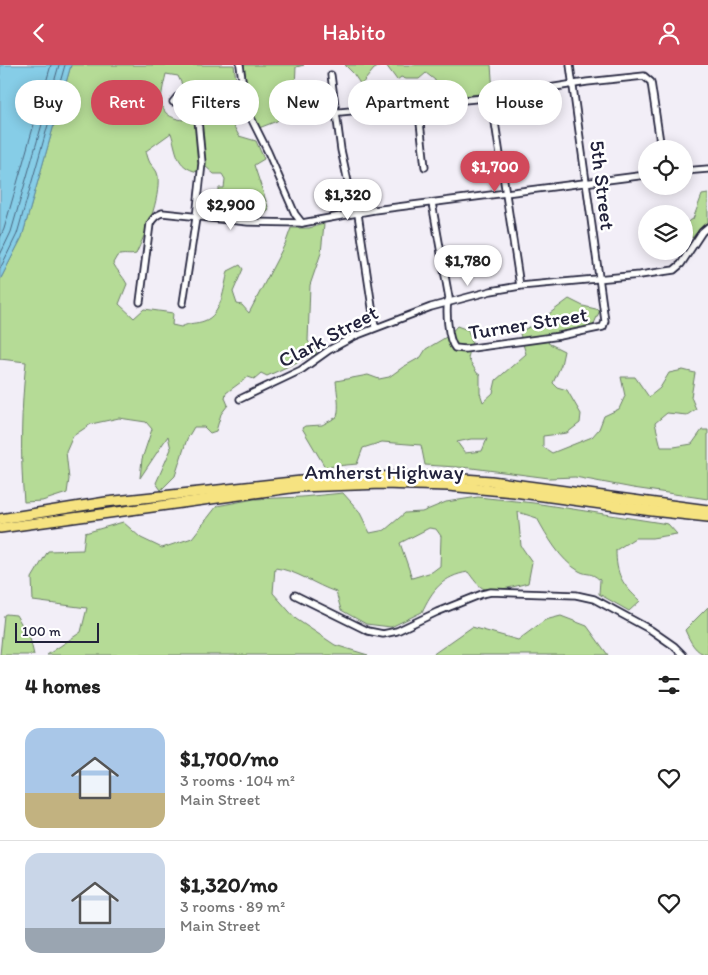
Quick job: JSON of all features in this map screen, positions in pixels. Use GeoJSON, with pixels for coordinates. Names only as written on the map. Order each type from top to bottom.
{"type":"FeatureCollection","features":[{"type":"Feature","properties":{"kind":"highway","name":"Amherst Highway"},"geometry":{"type":"LineString","coordinates":[[0,528],[106,502],[337,478],[423,477],[491,481],[708,510]]}},
{"type":"Feature","properties":{"kind":"highway","name":"Amherst Highway"},"geometry":{"type":"LineString","coordinates":[[0,519],[42,517],[298,487],[383,484],[448,486],[514,492],[708,517]]}},
{"type":"Feature","properties":{"kind":"street"},"geometry":{"type":"LineString","coordinates":[[240,65],[244,100],[248,114],[268,152],[295,214],[302,223]]}},
{"type":"Feature","properties":{"kind":"street","name":"5th Street"},"geometry":{"type":"LineString","coordinates":[[570,65],[600,279]]}},
{"type":"Feature","properties":{"kind":"street"},"geometry":{"type":"LineString","coordinates":[[331,75],[332,80]]}},
{"type":"Feature","properties":{"kind":"street"},"geometry":{"type":"LineString","coordinates":[[562,86],[644,76],[651,82],[660,140]]}},
{"type":"Feature","properties":{"kind":"street"},"geometry":{"type":"LineString","coordinates":[[183,303],[202,163],[199,125]]}},
{"type":"Feature","properties":{"kind":"street"},"geometry":{"type":"LineString","coordinates":[[338,125],[343,160],[354,209],[357,213],[375,327]]}},
{"type":"Feature","properties":{"kind":"street"},"geometry":{"type":"LineString","coordinates":[[420,125],[425,167]]}},
{"type":"Feature","properties":{"kind":"street"},"geometry":{"type":"LineString","coordinates":[[495,125],[520,286]]}},
{"type":"Feature","properties":{"kind":"street"},"geometry":{"type":"LineString","coordinates":[[693,170],[708,169]]}},
{"type":"Feature","properties":{"kind":"street"},"geometry":{"type":"LineString","coordinates":[[140,302],[150,224],[155,217],[162,213],[196,218],[302,223],[357,213],[638,176]]}},
{"type":"Feature","properties":{"kind":"street"},"geometry":{"type":"LineString","coordinates":[[432,203],[449,299],[447,303]]}},
{"type":"Feature","properties":{"kind":"street","name":"Clark Street"},"geometry":{"type":"LineString","coordinates":[[240,399],[301,369],[329,350],[375,327],[447,303],[520,286],[674,270],[682,264],[702,232],[708,227]]}},
{"type":"Feature","properties":{"kind":"street","name":"Turner Street"},"geometry":{"type":"LineString","coordinates":[[447,303],[452,345],[459,349],[560,336],[603,327],[605,321],[600,279]]}},
{"type":"Feature","properties":{"kind":"street"},"geometry":{"type":"LineString","coordinates":[[295,595],[368,631],[383,634],[397,631],[437,612],[491,592],[584,596],[604,603],[637,621],[666,639],[683,655]]}},
{"type":"Feature","properties":{"kind":"green space"},"geometry":{"type":"Polygon","coordinates":[[[71,65],[234,65],[236,80],[180,80],[178,76],[166,74],[163,86],[163,80],[91,80],[91,125],[163,125],[163,106],[167,114],[173,117],[173,125],[195,125],[198,142],[198,172],[190,170],[181,162],[171,133],[146,151],[150,163],[158,176],[157,196],[152,216],[136,254],[117,256],[113,263],[127,284],[119,304],[134,318],[144,309],[173,313],[172,325],[181,327],[204,321],[215,313],[218,307],[228,271],[240,265],[243,269],[233,292],[237,304],[242,305],[249,313],[286,242],[291,228],[309,228],[324,224],[321,253],[310,285],[308,341],[317,353],[267,376],[261,373],[254,379],[248,377],[226,393],[225,398],[228,405],[221,414],[216,431],[210,433],[204,427],[194,427],[187,439],[175,476],[161,490],[156,483],[171,449],[168,436],[140,478],[142,459],[152,429],[146,422],[119,418],[91,424],[73,436],[66,452],[69,479],[67,493],[42,501],[24,502],[22,432],[26,362],[0,359],[0,280],[22,237],[54,125],[81,125],[81,80],[67,80],[71,65]]]}},
{"type":"Feature","properties":{"kind":"green space"},"geometry":{"type":"Polygon","coordinates":[[[244,65],[304,65],[296,67],[295,80],[269,80],[269,124],[259,128],[259,80],[246,80],[244,65]]]}},
{"type":"Feature","properties":{"kind":"green space"},"geometry":{"type":"Polygon","coordinates":[[[345,65],[383,65],[374,69],[365,80],[358,80],[345,65]]]}},
{"type":"Feature","properties":{"kind":"green space"},"geometry":{"type":"Polygon","coordinates":[[[386,65],[491,65],[492,80],[478,80],[478,94],[468,96],[468,80],[435,80],[426,73],[419,79],[401,77],[397,80],[386,65]]]}},
{"type":"Feature","properties":{"kind":"green space"},"geometry":{"type":"Polygon","coordinates":[[[201,125],[233,125],[239,136],[256,141],[264,159],[254,165],[269,210],[262,217],[255,207],[238,208],[233,197],[219,199],[219,188],[224,188],[225,179],[222,174],[214,174],[205,166],[201,125]]]}},
{"type":"Feature","properties":{"kind":"green space"},"geometry":{"type":"Polygon","coordinates":[[[708,194],[708,222],[693,237],[693,219],[702,195],[708,194]]]}},
{"type":"Feature","properties":{"kind":"green space"},"geometry":{"type":"Polygon","coordinates":[[[569,299],[583,306],[600,310],[593,326],[557,332],[548,343],[564,351],[561,365],[553,383],[557,387],[567,390],[581,414],[580,423],[567,433],[543,436],[543,447],[552,453],[592,437],[599,429],[604,416],[619,409],[625,396],[621,377],[635,377],[649,397],[660,388],[669,373],[683,370],[695,373],[691,397],[696,409],[687,415],[667,413],[655,423],[661,447],[692,444],[702,430],[708,430],[708,499],[575,477],[549,478],[472,468],[425,465],[421,445],[382,442],[363,448],[357,464],[325,467],[302,428],[305,426],[322,425],[337,417],[336,381],[368,375],[379,379],[389,377],[421,357],[426,349],[448,336],[457,326],[468,330],[472,342],[468,358],[480,375],[480,393],[483,402],[493,393],[496,380],[526,354],[520,334],[523,330],[534,325],[569,299]],[[471,439],[457,442],[465,453],[482,451],[487,439],[471,439]]]}},
{"type":"Feature","properties":{"kind":"green space"},"geometry":{"type":"Polygon","coordinates":[[[343,493],[359,511],[370,533],[385,530],[405,513],[422,512],[446,502],[478,497],[534,503],[668,524],[677,534],[652,538],[635,538],[616,550],[617,566],[621,579],[640,601],[629,611],[599,594],[600,580],[597,577],[579,571],[566,561],[537,518],[518,512],[521,546],[532,562],[528,583],[490,590],[480,586],[468,572],[459,574],[439,585],[422,612],[391,627],[366,624],[341,610],[336,592],[283,569],[275,568],[273,593],[296,619],[335,645],[368,655],[47,655],[81,632],[87,608],[33,601],[32,578],[48,551],[83,550],[85,533],[123,522],[141,538],[162,548],[192,538],[217,506],[254,499],[343,493]],[[429,528],[400,543],[412,578],[432,572],[440,566],[441,536],[436,529],[429,528]]]}},
{"type":"Feature","properties":{"kind":"green space"},"geometry":{"type":"Polygon","coordinates":[[[708,607],[708,655],[696,649],[685,630],[708,607]]]}},
{"type":"Feature","properties":{"kind":"green space"},"geometry":{"type":"Polygon","coordinates":[[[4,615],[16,615],[30,638],[34,655],[0,655],[4,615]]]}},
{"type":"Feature","properties":{"kind":"green space"},"geometry":{"type":"Polygon","coordinates":[[[561,616],[587,626],[608,655],[432,655],[472,627],[518,640],[545,620],[561,616]]]}},
{"type":"Feature","properties":{"kind":"water"},"geometry":{"type":"Polygon","coordinates":[[[0,65],[71,65],[67,80],[15,80],[15,125],[54,125],[22,237],[0,280],[0,65]]]}}]}
